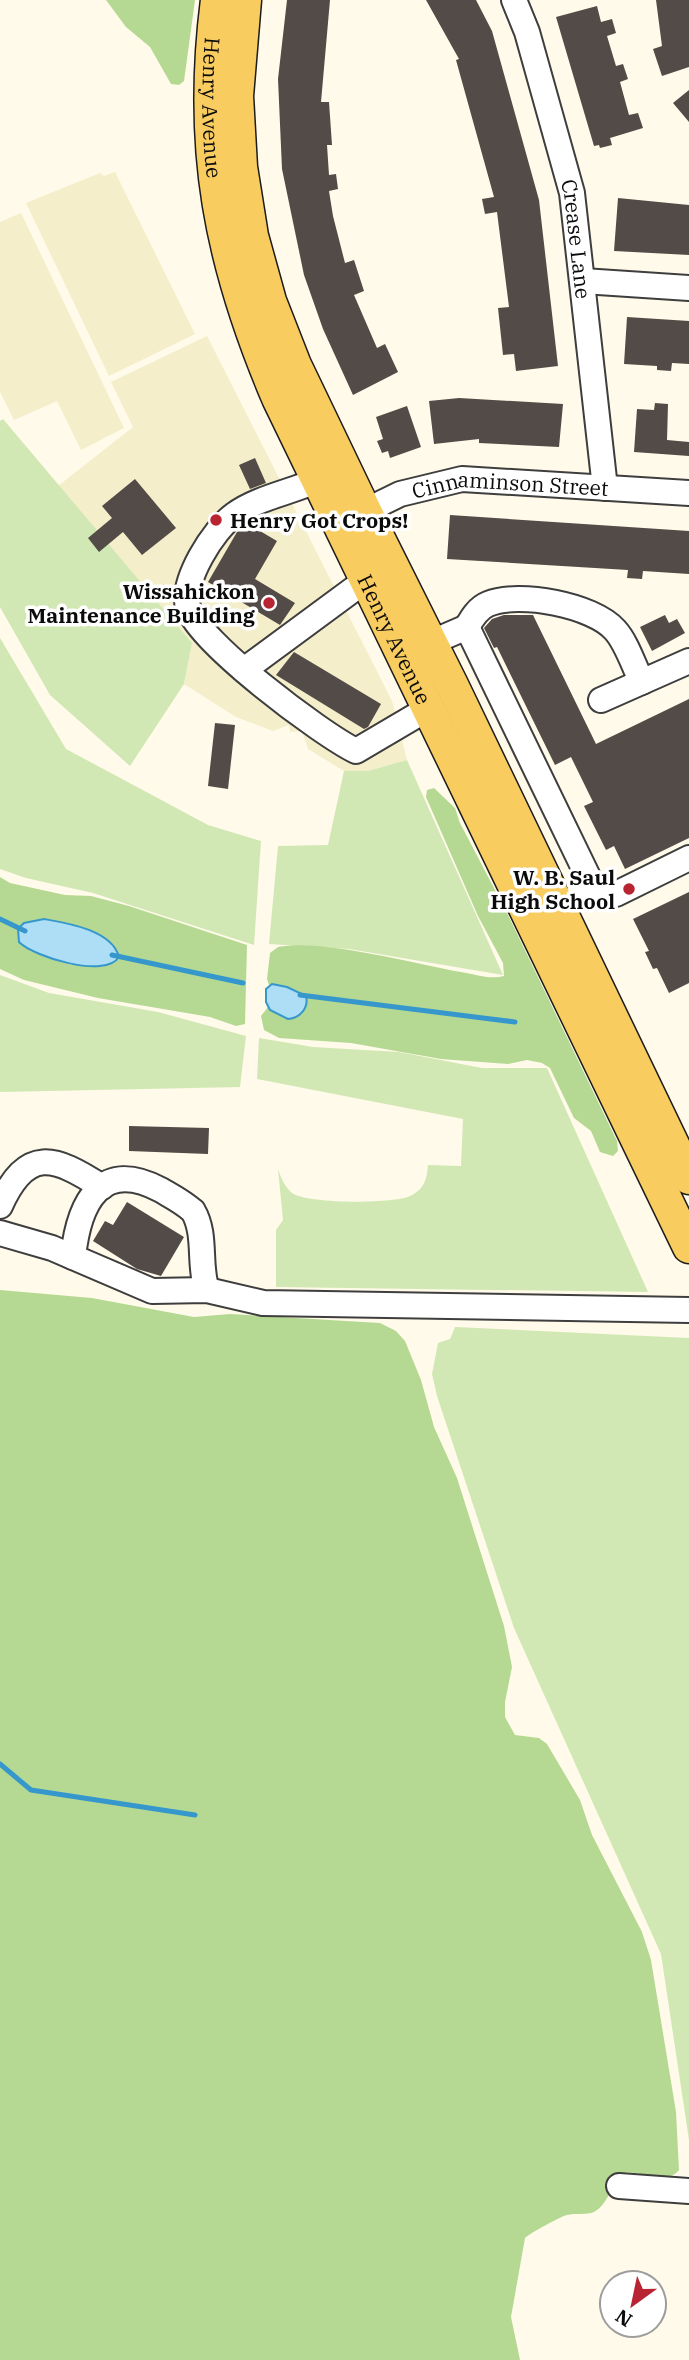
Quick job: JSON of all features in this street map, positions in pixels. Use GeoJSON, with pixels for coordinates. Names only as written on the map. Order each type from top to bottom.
{"type":"FeatureCollection","features":[{"type":"Feature","properties":{"kind":"main road","name":"Henry Avenue"},"geometry":{"type":"LineString","coordinates":[[217,0],[210,65],[210,129],[221,225],[248,326],[278,398],[318,480],[352,518],[430,643],[543,913],[689,1247]]}},
{"type":"Feature","properties":{"kind":"main road","name":"Henry Avenue"},"geometry":{"type":"LineString","coordinates":[[245,0],[237,96],[241,167],[252,236],[270,301],[352,518],[366,580],[429,708],[689,1178]]}},
{"type":"Feature","properties":{"kind":"street","name":"Crease Lane"},"geometry":{"type":"LineString","coordinates":[[514,0],[527,32],[566,168],[575,212],[605,488]]}},
{"type":"Feature","properties":{"kind":"street"},"geometry":{"type":"LineString","coordinates":[[583,281],[689,288]]}},
{"type":"Feature","properties":{"kind":"street","name":"Cinnaminson Street"},"geometry":{"type":"LineString","coordinates":[[352,518],[414,490],[462,479],[689,493]]}},
{"type":"Feature","properties":{"kind":"street"},"geometry":{"type":"LineString","coordinates":[[318,480],[233,515],[217,533],[192,574],[186,596],[193,619],[211,641],[244,670],[329,737],[356,751],[429,708]]}},
{"type":"Feature","properties":{"kind":"street"},"geometry":{"type":"LineString","coordinates":[[244,670],[366,580]]}},
{"type":"Feature","properties":{"kind":"street"},"geometry":{"type":"LineString","coordinates":[[430,643],[467,627],[476,612],[487,604],[515,599],[588,611],[615,630],[642,682]]}},
{"type":"Feature","properties":{"kind":"street"},"geometry":{"type":"LineString","coordinates":[[467,627],[594,889]]}},
{"type":"Feature","properties":{"kind":"street"},"geometry":{"type":"LineString","coordinates":[[601,701],[689,662]]}},
{"type":"Feature","properties":{"kind":"street"},"geometry":{"type":"LineString","coordinates":[[543,913],[594,889],[615,894],[689,858]]}},
{"type":"Feature","properties":{"kind":"street"},"geometry":{"type":"LineString","coordinates":[[0,1206],[12,1181],[24,1167],[36,1162],[52,1161],[74,1169],[102,1187]]}},
{"type":"Feature","properties":{"kind":"street"},"geometry":{"type":"LineString","coordinates":[[74,1257],[76,1229],[83,1211],[102,1187],[108,1181],[126,1177],[142,1180],[193,1211],[201,1235],[203,1277],[207,1290]]}},
{"type":"Feature","properties":{"kind":"street"},"geometry":{"type":"LineString","coordinates":[[0,1233],[74,1257],[152,1290],[207,1290],[252,1301],[284,1305],[689,1310]]}},
{"type":"Feature","properties":{"kind":"street"},"geometry":{"type":"LineString","coordinates":[[619,2186],[689,2191]]}},
{"type":"Feature","properties":{"kind":"shaded area"},"geometry":{"type":"Polygon","coordinates":[[[115,172],[195,334],[109,376],[26,203],[100,173],[104,176],[115,172]]]}},
{"type":"Feature","properties":{"kind":"shaded area"},"geometry":{"type":"Polygon","coordinates":[[[21,213],[124,428],[81,450],[57,401],[14,420],[0,392],[0,222],[21,213]]]}},
{"type":"Feature","properties":{"kind":"shaded area"},"geometry":{"type":"Polygon","coordinates":[[[207,336],[392,701],[407,760],[368,771],[344,771],[308,749],[302,731],[290,732],[289,725],[273,731],[236,717],[184,684],[192,643],[58,486],[133,427],[111,382],[207,336]]]}},
{"type":"Feature","properties":{"kind":"green space"},"geometry":{"type":"Polygon","coordinates":[[[106,0],[195,0],[184,81],[179,85],[171,84],[150,47],[126,27],[106,0]]]}},
{"type":"Feature","properties":{"kind":"green space"},"geometry":{"type":"Polygon","coordinates":[[[3,419],[192,643],[184,684],[130,766],[50,695],[0,607],[0,421],[3,419]]]}},
{"type":"Feature","properties":{"kind":"green space"},"geometry":{"type":"Polygon","coordinates":[[[0,638],[66,749],[208,825],[261,841],[254,945],[93,893],[26,878],[0,869],[0,638]]]}},
{"type":"Feature","properties":{"kind":"green space"},"geometry":{"type":"Polygon","coordinates":[[[407,760],[503,975],[349,949],[269,944],[278,846],[328,845],[344,771],[368,771],[407,760]]]}},
{"type":"Feature","properties":{"kind":"green space"},"geometry":{"type":"Polygon","coordinates":[[[434,788],[455,808],[460,823],[507,913],[617,1141],[618,1151],[613,1156],[600,1152],[591,1131],[574,1118],[550,1068],[542,1063],[527,1060],[508,1064],[441,1059],[351,1043],[279,1038],[264,1030],[261,1016],[268,1007],[270,1010],[287,987],[269,985],[267,979],[270,953],[278,947],[296,945],[342,949],[482,976],[504,976],[503,963],[478,916],[426,797],[427,790],[434,788]]]}},
{"type":"Feature","properties":{"kind":"green space"},"geometry":{"type":"Polygon","coordinates":[[[0,877],[10,883],[65,895],[91,896],[129,906],[247,945],[245,1024],[236,1026],[210,1017],[98,998],[24,980],[0,969],[0,877]],[[30,951],[71,965],[119,957],[30,951]]]}},
{"type":"Feature","properties":{"kind":"green space"},"geometry":{"type":"Polygon","coordinates":[[[0,975],[49,993],[158,1012],[246,1036],[240,1087],[0,1092],[0,975]]]}},
{"type":"Feature","properties":{"kind":"green space"},"geometry":{"type":"Polygon","coordinates":[[[259,1038],[313,1047],[399,1052],[482,1068],[547,1068],[648,1292],[276,1287],[276,1230],[283,1220],[278,1169],[287,1188],[300,1197],[350,1202],[401,1199],[415,1194],[422,1187],[428,1165],[461,1166],[463,1119],[257,1079],[259,1038]]]}},
{"type":"Feature","properties":{"kind":"green space"},"geometry":{"type":"Polygon","coordinates":[[[0,1290],[92,1298],[194,1317],[230,1314],[380,1323],[396,1331],[405,1341],[421,1380],[434,1427],[457,1478],[504,1626],[512,1667],[505,1717],[515,1735],[539,1738],[547,1744],[580,1800],[592,1835],[642,1932],[651,1960],[676,2112],[679,2170],[674,2175],[660,2177],[624,2173],[603,2204],[594,2212],[564,2216],[525,2238],[511,2317],[520,2360],[0,2360],[0,1290]]]}},
{"type":"Feature","properties":{"kind":"green space"},"geometry":{"type":"Polygon","coordinates":[[[455,1327],[689,1338],[689,2140],[661,1954],[514,1628],[437,1396],[432,1374],[438,1343],[450,1339],[455,1327]]]}},
{"type":"Feature","properties":{"kind":"water"},"geometry":{"type":"Polygon","coordinates":[[[44,919],[88,929],[98,934],[108,940],[119,957],[100,966],[85,966],[39,954],[19,942],[18,929],[24,923],[44,919]]]}},
{"type":"Feature","properties":{"kind":"water"},"geometry":{"type":"Polygon","coordinates":[[[272,984],[287,987],[306,996],[303,1012],[288,1019],[270,1010],[266,1002],[266,989],[272,984]]]}},
{"type":"Feature","properties":{"kind":"building"},"geometry":{"type":"Polygon","coordinates":[[[287,0],[330,0],[321,102],[329,102],[332,145],[327,145],[329,175],[336,174],[338,189],[329,191],[333,216],[345,263],[354,260],[364,291],[354,295],[377,348],[385,344],[398,372],[353,395],[323,329],[304,275],[282,169],[278,79],[287,0]]]}},
{"type":"Feature","properties":{"kind":"building"},"geometry":{"type":"Polygon","coordinates":[[[426,0],[476,0],[492,31],[539,200],[558,366],[516,371],[514,354],[503,355],[498,308],[509,307],[497,212],[485,214],[482,199],[494,197],[456,60],[459,59],[426,0]]]}},
{"type":"Feature","properties":{"kind":"building"},"geometry":{"type":"Polygon","coordinates":[[[656,0],[689,0],[689,67],[662,76],[653,49],[662,46],[656,0]]]}},
{"type":"Feature","properties":{"kind":"building"},"geometry":{"type":"Polygon","coordinates":[[[597,6],[601,22],[612,19],[616,33],[607,36],[616,66],[623,64],[628,79],[620,82],[629,115],[638,113],[643,128],[610,138],[612,145],[600,148],[599,145],[594,146],[556,17],[597,6]]]}},
{"type":"Feature","properties":{"kind":"building"},"geometry":{"type":"Polygon","coordinates":[[[689,90],[689,122],[673,103],[689,90]]]}},
{"type":"Feature","properties":{"kind":"building"},"geometry":{"type":"Polygon","coordinates":[[[618,198],[689,205],[689,255],[614,251],[618,198]]]}},
{"type":"Feature","properties":{"kind":"building"},"geometry":{"type":"Polygon","coordinates":[[[627,317],[689,321],[689,364],[672,363],[671,371],[657,370],[657,366],[624,364],[627,317]]]}},
{"type":"Feature","properties":{"kind":"building"},"geometry":{"type":"Polygon","coordinates":[[[459,398],[563,404],[559,447],[479,443],[479,439],[434,444],[429,401],[459,398]]]}},
{"type":"Feature","properties":{"kind":"building"},"geometry":{"type":"Polygon","coordinates":[[[655,403],[668,404],[667,440],[689,442],[689,456],[634,452],[637,409],[654,410],[655,403]]]}},
{"type":"Feature","properties":{"kind":"building"},"geometry":{"type":"Polygon","coordinates":[[[407,406],[421,447],[390,458],[388,451],[382,453],[377,441],[383,439],[376,417],[407,406]]]}},
{"type":"Feature","properties":{"kind":"building"},"geometry":{"type":"Polygon","coordinates":[[[255,458],[266,483],[250,489],[239,465],[255,458]]]}},
{"type":"Feature","properties":{"kind":"building"},"geometry":{"type":"Polygon","coordinates":[[[135,479],[176,528],[142,555],[123,532],[99,552],[88,538],[112,518],[102,506],[135,479]]]}},
{"type":"Feature","properties":{"kind":"building"},"geometry":{"type":"Polygon","coordinates":[[[450,515],[689,531],[689,574],[643,571],[642,579],[627,578],[628,570],[447,559],[450,515]]]}},
{"type":"Feature","properties":{"kind":"building"},"geometry":{"type":"Polygon","coordinates":[[[248,524],[277,541],[255,579],[295,603],[280,625],[208,582],[237,532],[248,524]]]}},
{"type":"Feature","properties":{"kind":"building"},"geometry":{"type":"Polygon","coordinates":[[[504,615],[533,615],[596,744],[689,699],[689,838],[625,869],[614,846],[606,850],[584,806],[593,802],[571,757],[555,765],[497,647],[494,648],[484,628],[492,619],[504,615]]]}},
{"type":"Feature","properties":{"kind":"building"},"geometry":{"type":"Polygon","coordinates":[[[665,615],[669,623],[677,619],[685,633],[652,651],[640,627],[665,615]]]}},
{"type":"Feature","properties":{"kind":"building"},"geometry":{"type":"Polygon","coordinates":[[[294,652],[381,704],[368,727],[364,729],[276,675],[294,652]]]}},
{"type":"Feature","properties":{"kind":"building"},"geometry":{"type":"Polygon","coordinates":[[[215,723],[235,725],[228,789],[208,786],[215,723]]]}},
{"type":"Feature","properties":{"kind":"building"},"geometry":{"type":"Polygon","coordinates":[[[689,892],[689,983],[669,993],[657,968],[653,969],[645,952],[649,951],[633,919],[689,892]]]}},
{"type":"Feature","properties":{"kind":"building"},"geometry":{"type":"Polygon","coordinates":[[[129,1126],[209,1128],[208,1154],[129,1151],[129,1126]]]}},
{"type":"Feature","properties":{"kind":"building"},"geometry":{"type":"Polygon","coordinates":[[[127,1202],[184,1237],[161,1276],[137,1269],[93,1241],[105,1221],[113,1225],[127,1202]]]}},
{"type":"Feature","properties":{"kind":"waterway"},"geometry":{"type":"LineString","coordinates":[[0,919],[25,931]]}},
{"type":"Feature","properties":{"kind":"waterway"},"geometry":{"type":"LineString","coordinates":[[112,955],[243,983]]}},
{"type":"Feature","properties":{"kind":"waterway"},"geometry":{"type":"LineString","coordinates":[[300,995],[515,1022]]}},
{"type":"Feature","properties":{"kind":"waterway"},"geometry":{"type":"LineString","coordinates":[[0,1764],[31,1790],[195,1815]]}},
{"type":"Feature","properties":{"kind":"place","name":"Henry Got Crops!"},"geometry":{"type":"Point","coordinates":[216,520]}},
{"type":"Feature","properties":{"kind":"place","name":"Wissahickon Maintenance Building"},"geometry":{"type":"Point","coordinates":[269,603]}},
{"type":"Feature","properties":{"kind":"place","name":"W. B. Saul High School"},"geometry":{"type":"Point","coordinates":[629,889]}}]}
